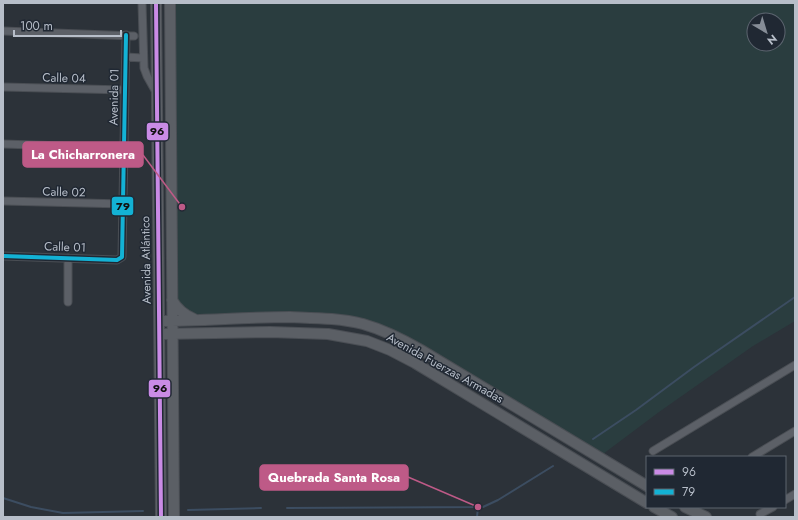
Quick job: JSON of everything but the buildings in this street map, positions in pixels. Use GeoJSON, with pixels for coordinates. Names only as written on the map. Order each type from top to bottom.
{"type":"FeatureCollection","features":[{"type":"Feature","properties":{"kind":"street"},"geometry":{"type":"LineString","coordinates":[[142,3],[144,68],[157,92]]}},
{"type":"Feature","properties":{"kind":"street","name":"Avenida Atlántico"},"geometry":{"type":"LineString","coordinates":[[156,3],[161,517]]}},
{"type":"Feature","properties":{"kind":"street","name":"Avenida Atlántico"},"geometry":{"type":"LineString","coordinates":[[170,3],[174,517]]}},
{"type":"Feature","properties":{"kind":"street","name":"Avenida 01"},"geometry":{"type":"LineString","coordinates":[[3,31],[130,35],[126,57],[123,255]]}},
{"type":"Feature","properties":{"kind":"street"},"geometry":{"type":"LineString","coordinates":[[126,57],[143,58]]}},
{"type":"Feature","properties":{"kind":"street","name":"Calle 04"},"geometry":{"type":"LineString","coordinates":[[3,87],[126,90]]}},
{"type":"Feature","properties":{"kind":"street"},"geometry":{"type":"LineString","coordinates":[[3,144],[124,148]]}},
{"type":"Feature","properties":{"kind":"street","name":"Calle 02"},"geometry":{"type":"LineString","coordinates":[[3,201],[124,204]]}},
{"type":"Feature","properties":{"kind":"street","name":"Calle 01"},"geometry":{"type":"LineString","coordinates":[[3,256],[117,260],[123,255]]}},
{"type":"Feature","properties":{"kind":"street"},"geometry":{"type":"LineString","coordinates":[[68,258],[68,302]]}},
{"type":"Feature","properties":{"kind":"street"},"geometry":{"type":"LineString","coordinates":[[172,300],[176,307],[184,314],[196,320]]}},
{"type":"Feature","properties":{"kind":"street","name":"Avenida Fuerzas Armadas"},"geometry":{"type":"LineString","coordinates":[[160,322],[266,317],[322,318],[351,322],[382,331],[400,338],[466,376],[646,485]]}},
{"type":"Feature","properties":{"kind":"street","name":"Avenida Fuerzas Armadas"},"geometry":{"type":"LineString","coordinates":[[160,334],[270,332],[328,334],[355,338],[379,345],[422,367],[646,502]]}},
{"type":"Feature","properties":{"kind":"street"},"geometry":{"type":"LineString","coordinates":[[172,353],[177,344],[191,333]]}},
{"type":"Feature","properties":{"kind":"street"},"geometry":{"type":"LineString","coordinates":[[653,451],[795,365]]}},
{"type":"Feature","properties":{"kind":"street"},"geometry":{"type":"LineString","coordinates":[[754,456],[795,431]]}},
{"type":"Feature","properties":{"kind":"street"},"geometry":{"type":"LineString","coordinates":[[786,499],[795,494]]}},
{"type":"Feature","properties":{"kind":"street"},"geometry":{"type":"LineString","coordinates":[[656,508],[672,517]]}},
{"type":"Feature","properties":{"kind":"street"},"geometry":{"type":"LineString","coordinates":[[687,508],[706,517]]}},
{"type":"Feature","properties":{"kind":"street"},"geometry":{"type":"LineString","coordinates":[[760,514],[771,508]]}},
{"type":"Feature","properties":{"kind":"shaded area"},"geometry":{"type":"Polygon","coordinates":[[[170,3],[795,3],[795,321],[753,346],[659,412],[599,457],[421,350],[351,322],[196,320],[176,307],[170,3]]]}},
{"type":"Feature","properties":{"kind":"waterway"},"geometry":{"type":"LineString","coordinates":[[593,439],[795,297]]}},
{"type":"Feature","properties":{"kind":"waterway"},"geometry":{"type":"LineString","coordinates":[[287,508],[483,507],[498,500],[553,466]]}},
{"type":"Feature","properties":{"kind":"waterway"},"geometry":{"type":"LineString","coordinates":[[3,498],[31,507],[63,513],[143,511]]}},
{"type":"Feature","properties":{"kind":"waterway"},"geometry":{"type":"LineString","coordinates":[[477,517],[478,507]]}},
{"type":"Feature","properties":{"kind":"waterway"},"geometry":{"type":"LineString","coordinates":[[188,510],[261,508]]}},
{"type":"Feature","properties":{"kind":"transit line","name":"96"},"geometry":{"type":"LineString","coordinates":[[156,3],[161,517]]}},
{"type":"Feature","properties":{"kind":"transit line","name":"79"},"geometry":{"type":"LineString","coordinates":[[3,256],[117,260],[122,257],[126,35]]}},
{"type":"Feature","properties":{"kind":"place","name":"La Chicharronera"},"geometry":{"type":"Point","coordinates":[182,207]}},
{"type":"Feature","properties":{"kind":"place","name":"Quebrada Santa Rosa"},"geometry":{"type":"Point","coordinates":[478,507]}}]}
